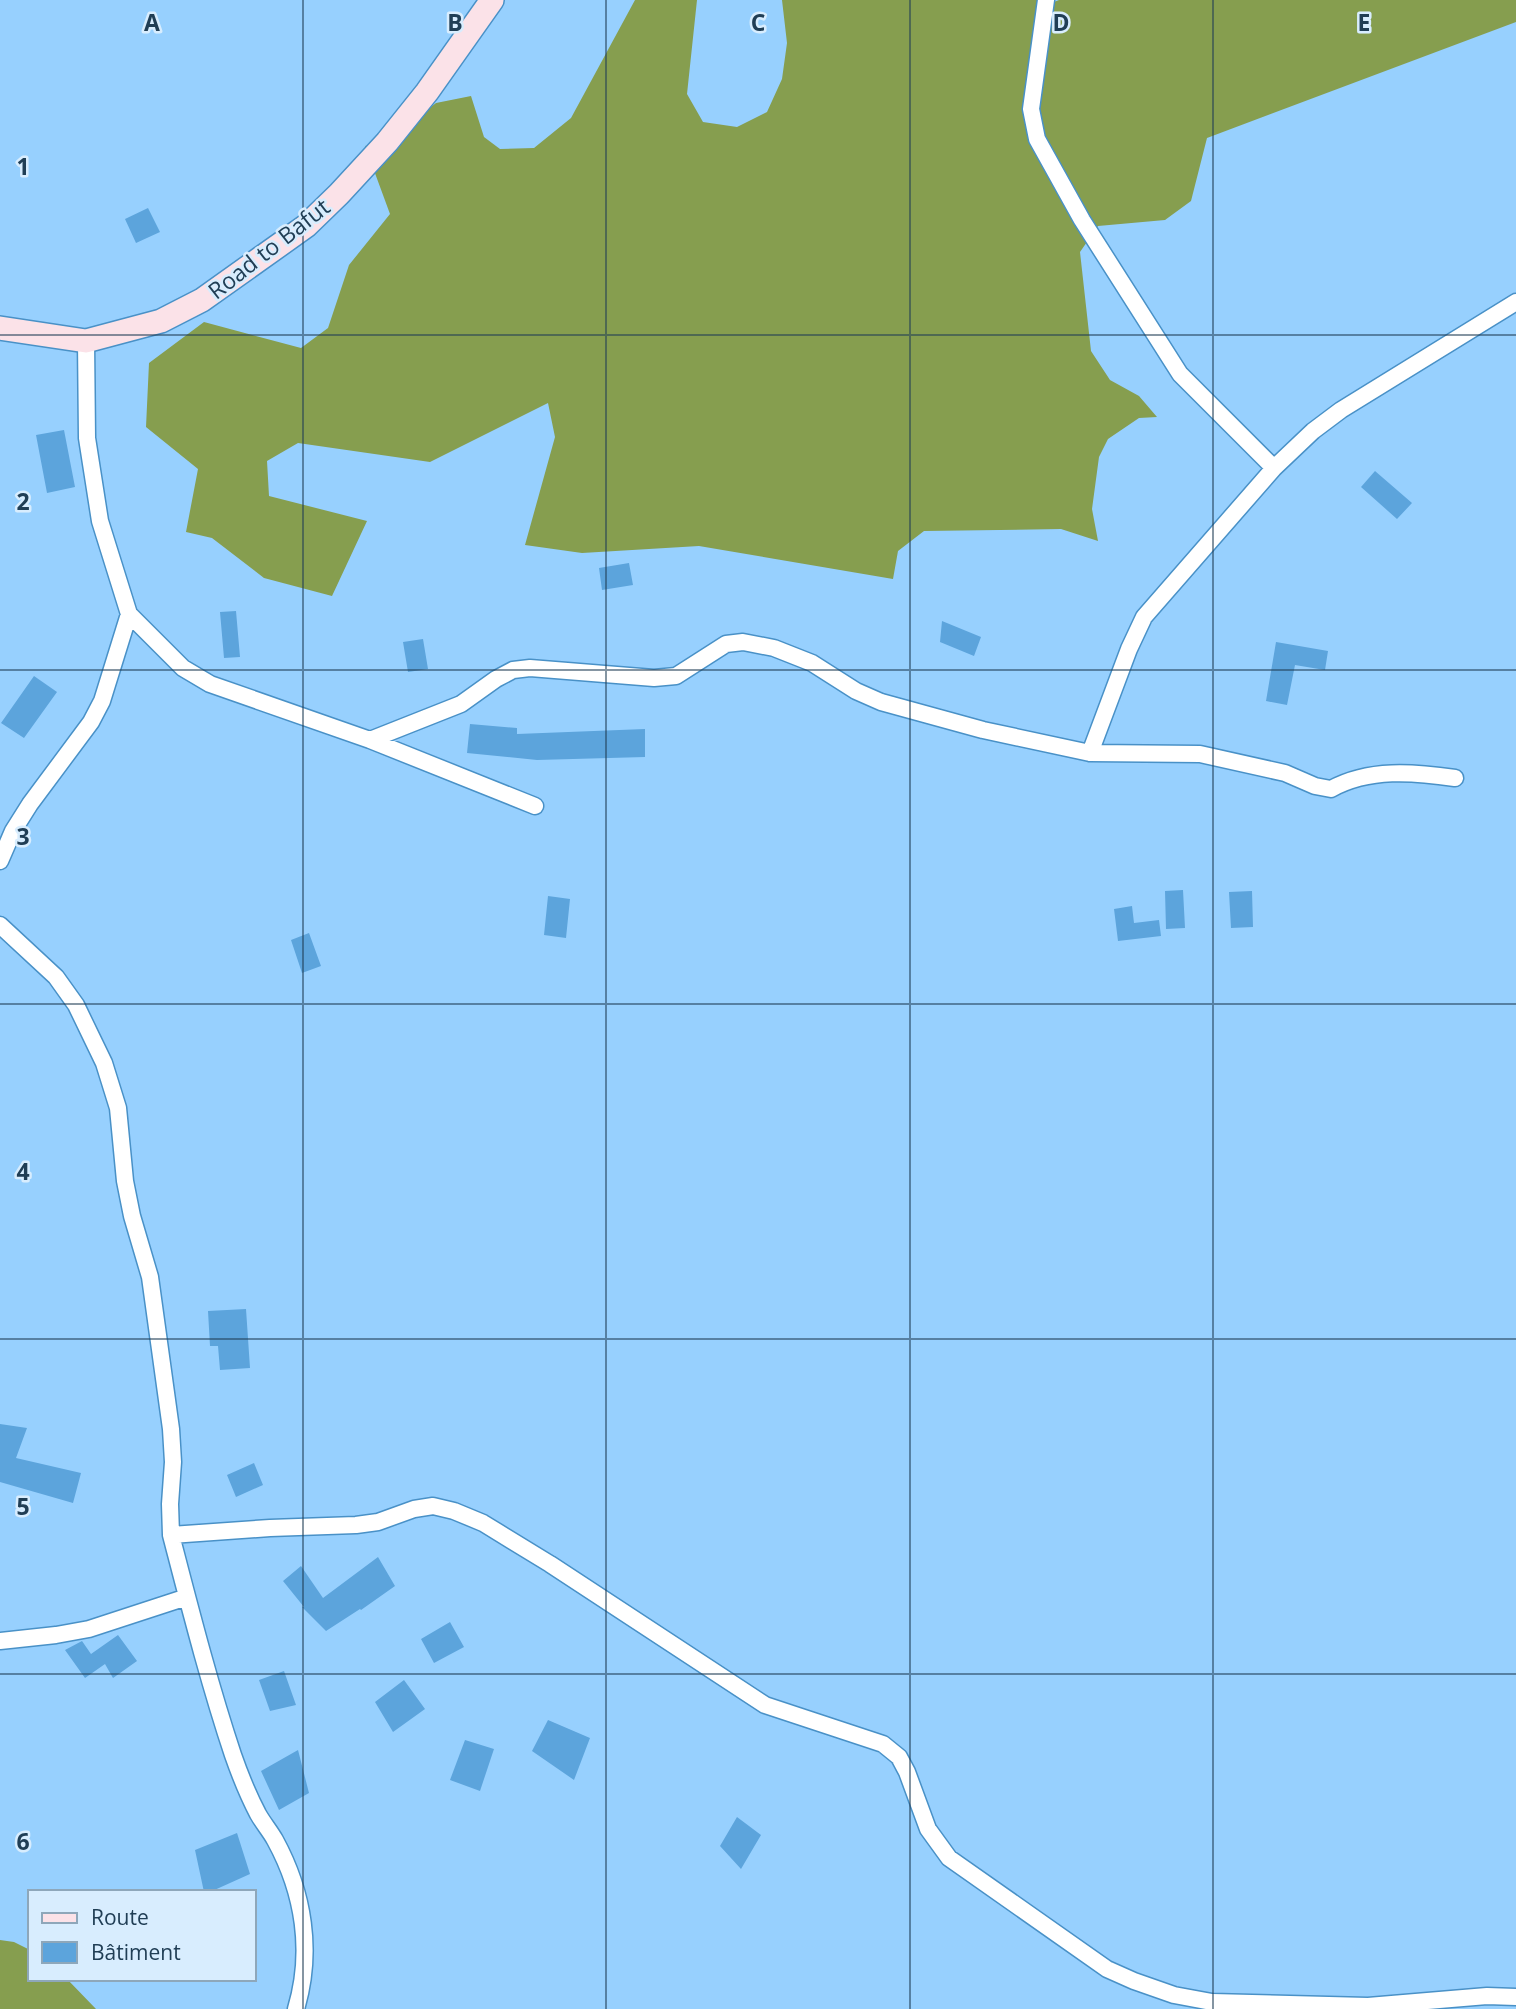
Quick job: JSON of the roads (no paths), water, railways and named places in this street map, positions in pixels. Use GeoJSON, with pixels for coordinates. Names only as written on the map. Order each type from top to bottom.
{"type":"FeatureCollection","features":[{"type":"Feature","properties":{"kind":"street","name":"Road to Bafut"},"geometry":{"type":"LineString","coordinates":[[0,328],[86,341],[161,321],[202,300],[306,226],[339,194],[427,92],[492,0]]}},
{"type":"Feature","properties":{"kind":"street"},"geometry":{"type":"LineString","coordinates":[[1046,0],[1031,109],[1037,139],[1082,219],[1180,374],[1274,468]]}},
{"type":"Feature","properties":{"kind":"street"},"geometry":{"type":"LineString","coordinates":[[1090,752],[1144,617],[1274,468],[1312,430],[1341,410],[1516,302]]}},
{"type":"Feature","properties":{"kind":"street"},"geometry":{"type":"LineString","coordinates":[[86,341],[87,438],[93,480],[100,521],[129,614],[183,668],[210,684],[370,740],[535,806]]}},
{"type":"Feature","properties":{"kind":"street"},"geometry":{"type":"LineString","coordinates":[[0,861],[19,822],[91,722],[102,701],[129,614]]}},
{"type":"Feature","properties":{"kind":"street"},"geometry":{"type":"LineString","coordinates":[[370,740],[461,704],[513,670],[530,668],[654,678],[676,676],[726,644],[743,642],[774,648],[813,663],[856,691],[881,702],[983,730],[1090,752],[1200,754],[1285,773],[1315,786],[1331,789],[1346,780],[1377,774],[1416,773],[1455,778]]}},
{"type":"Feature","properties":{"kind":"street"},"geometry":{"type":"LineString","coordinates":[[0,925],[56,977],[76,1005],[104,1063],[118,1108],[125,1181],[150,1277],[171,1429],[171,1535],[226,1735],[240,1776],[258,1815],[275,1840],[295,1887],[306,1949],[302,1988],[296,2009]]}},
{"type":"Feature","properties":{"kind":"street"},"geometry":{"type":"LineString","coordinates":[[171,1535],[356,1525],[378,1522],[415,1508],[433,1506],[454,1511],[482,1523],[550,1564],[765,1705],[883,1744],[900,1757],[928,1829],[949,1858],[1107,1969],[1134,1982],[1174,1996],[1212,2002],[1368,2006],[1488,1996],[1516,1997]]}},
{"type":"Feature","properties":{"kind":"street"},"geometry":{"type":"LineString","coordinates":[[0,1641],[89,1629],[187,1597]]}}]}
